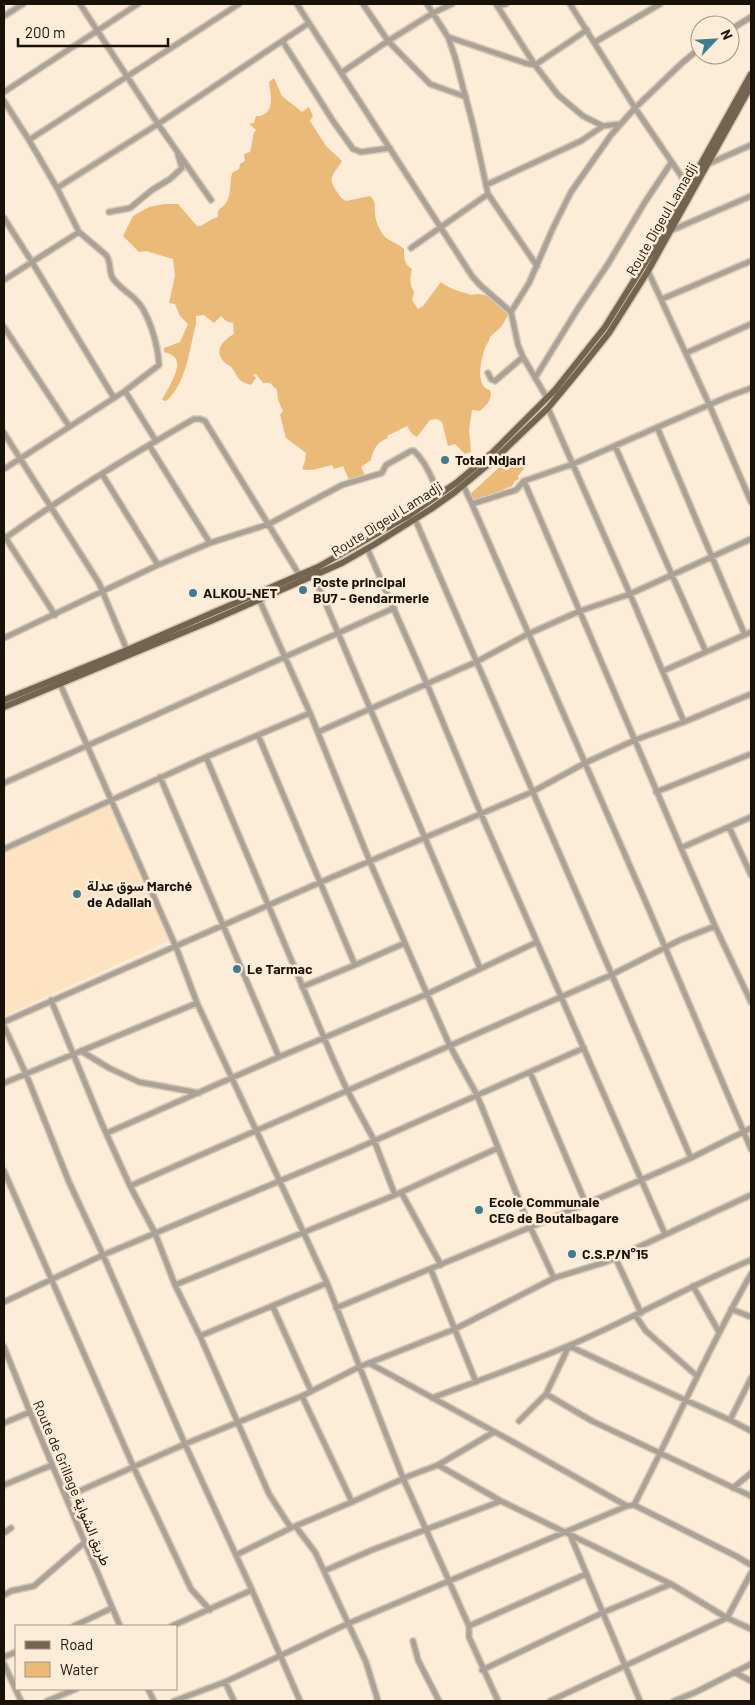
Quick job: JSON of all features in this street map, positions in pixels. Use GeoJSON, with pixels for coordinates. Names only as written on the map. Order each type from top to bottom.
{"type":"FeatureCollection","features":[{"type":"Feature","properties":{"kind":"main road"},"geometry":{"type":"LineString","coordinates":[[4,700],[258,597],[318,568],[372,538],[408,516],[456,482],[512,434],[547,398],[610,320],[653,250],[751,74]]}},
{"type":"Feature","properties":{"kind":"main road","name":"Route Digeul Lamadji"},"geometry":{"type":"LineString","coordinates":[[4,707],[258,597],[314,576],[415,520],[504,452],[548,408],[609,333],[648,271],[751,86]]}},
{"type":"Feature","properties":{"kind":"street"},"geometry":{"type":"LineString","coordinates":[[4,16],[23,4]]}},
{"type":"Feature","properties":{"kind":"street"},"geometry":{"type":"LineString","coordinates":[[80,4],[158,124],[211,200]]}},
{"type":"Feature","properties":{"kind":"street"},"geometry":{"type":"LineString","coordinates":[[4,92],[138,4]]}},
{"type":"Feature","properties":{"kind":"street"},"geometry":{"type":"LineString","coordinates":[[29,140],[239,4]]}},
{"type":"Feature","properties":{"kind":"street"},"geometry":{"type":"LineString","coordinates":[[297,4],[472,276],[511,312],[518,345],[523,357],[547,398]]}},
{"type":"Feature","properties":{"kind":"street"},"geometry":{"type":"LineString","coordinates":[[363,4],[388,41],[430,84],[466,97]]}},
{"type":"Feature","properties":{"kind":"street"},"geometry":{"type":"LineString","coordinates":[[427,4],[448,37],[466,97],[488,194],[537,266]]}},
{"type":"Feature","properties":{"kind":"street"},"geometry":{"type":"LineString","coordinates":[[341,73],[433,13],[452,4]]}},
{"type":"Feature","properties":{"kind":"street"},"geometry":{"type":"LineString","coordinates":[[506,4],[496,5],[535,65],[558,95],[583,116],[603,126]]}},
{"type":"Feature","properties":{"kind":"street"},"geometry":{"type":"LineString","coordinates":[[570,4],[635,108],[688,186]]}},
{"type":"Feature","properties":{"kind":"street"},"geometry":{"type":"LineString","coordinates":[[595,42],[660,4]]}},
{"type":"Feature","properties":{"kind":"street"},"geometry":{"type":"LineString","coordinates":[[740,24],[751,17]]}},
{"type":"Feature","properties":{"kind":"street"},"geometry":{"type":"LineString","coordinates":[[57,188],[158,124],[309,23]]}},
{"type":"Feature","properties":{"kind":"street"},"geometry":{"type":"LineString","coordinates":[[535,65],[587,30]]}},
{"type":"Feature","properties":{"kind":"street"},"geometry":{"type":"LineString","coordinates":[[448,37],[535,65]]}},
{"type":"Feature","properties":{"kind":"street"},"geometry":{"type":"LineString","coordinates":[[283,42],[333,121],[353,148],[361,152],[390,148]]}},
{"type":"Feature","properties":{"kind":"street"},"geometry":{"type":"LineString","coordinates":[[511,312],[529,283],[571,192],[620,124],[690,56]]}},
{"type":"Feature","properties":{"kind":"street"},"geometry":{"type":"LineString","coordinates":[[4,101],[57,188],[79,232],[109,258],[113,279],[141,306],[155,338],[159,364],[125,391],[4,469]]}},
{"type":"Feature","properties":{"kind":"street"},"geometry":{"type":"LineString","coordinates":[[486,185],[581,141],[603,126],[620,124]]}},
{"type":"Feature","properties":{"kind":"street"},"geometry":{"type":"LineString","coordinates":[[708,164],[751,145]]}},
{"type":"Feature","properties":{"kind":"street"},"geometry":{"type":"LineString","coordinates":[[108,212],[130,208],[152,190],[170,179],[182,168],[176,150]]}},
{"type":"Feature","properties":{"kind":"street"},"geometry":{"type":"LineString","coordinates":[[535,378],[671,163]]}},
{"type":"Feature","properties":{"kind":"street"},"geometry":{"type":"LineString","coordinates":[[411,248],[488,194]]}},
{"type":"Feature","properties":{"kind":"street"},"geometry":{"type":"LineString","coordinates":[[670,231],[751,196]]}},
{"type":"Feature","properties":{"kind":"street"},"geometry":{"type":"LineString","coordinates":[[4,218],[114,398]]}},
{"type":"Feature","properties":{"kind":"street"},"geometry":{"type":"LineString","coordinates":[[4,280],[79,232]]}},
{"type":"Feature","properties":{"kind":"street"},"geometry":{"type":"LineString","coordinates":[[662,299],[751,261]]}},
{"type":"Feature","properties":{"kind":"street"},"geometry":{"type":"LineString","coordinates":[[648,271],[709,404],[751,502]]}},
{"type":"Feature","properties":{"kind":"street"},"geometry":{"type":"LineString","coordinates":[[686,353],[751,324]]}},
{"type":"Feature","properties":{"kind":"street"},"geometry":{"type":"LineString","coordinates":[[4,327],[69,426]]}},
{"type":"Feature","properties":{"kind":"street"},"geometry":{"type":"LineString","coordinates":[[488,373],[495,381],[523,357]]}},
{"type":"Feature","properties":{"kind":"street"},"geometry":{"type":"LineString","coordinates":[[472,504],[516,490],[524,481],[573,464],[709,404],[751,388]]}},
{"type":"Feature","properties":{"kind":"street"},"geometry":{"type":"LineString","coordinates":[[125,391],[156,441]]}},
{"type":"Feature","properties":{"kind":"street"},"geometry":{"type":"LineString","coordinates":[[548,408],[684,722]]}},
{"type":"Feature","properties":{"kind":"street"},"geometry":{"type":"LineString","coordinates":[[55,615],[5,538],[50,506],[194,419],[205,421],[300,576]]}},
{"type":"Feature","properties":{"kind":"street"},"geometry":{"type":"LineString","coordinates":[[657,428],[745,635]]}},
{"type":"Feature","properties":{"kind":"street"},"geometry":{"type":"LineString","coordinates":[[4,433],[104,592],[127,650]]}},
{"type":"Feature","properties":{"kind":"street"},"geometry":{"type":"LineString","coordinates":[[149,445],[210,543]]}},
{"type":"Feature","properties":{"kind":"street"},"geometry":{"type":"LineString","coordinates":[[615,446],[706,652]]}},
{"type":"Feature","properties":{"kind":"street"},"geometry":{"type":"LineString","coordinates":[[4,638],[158,565],[210,543],[269,524],[342,485],[382,473],[386,465],[411,451],[417,453],[427,467],[434,483]]}},
{"type":"Feature","properties":{"kind":"street"},"geometry":{"type":"LineString","coordinates":[[102,474],[158,565]]}},
{"type":"Feature","properties":{"kind":"street"},"geometry":{"type":"LineString","coordinates":[[524,481],[656,792],[715,926],[751,999]]}},
{"type":"Feature","properties":{"kind":"street"},"geometry":{"type":"LineString","coordinates":[[463,485],[751,1149]]}},
{"type":"Feature","properties":{"kind":"street"},"geometry":{"type":"LineString","coordinates":[[415,520],[691,1158]]}},
{"type":"Feature","properties":{"kind":"street"},"geometry":{"type":"LineString","coordinates":[[318,732],[476,662],[528,634],[580,611],[630,594],[751,539]]}},
{"type":"Feature","properties":{"kind":"street"},"geometry":{"type":"LineString","coordinates":[[367,548],[665,1234]]}},
{"type":"Feature","properties":{"kind":"street"},"geometry":{"type":"LineString","coordinates":[[314,576],[480,968]]}},
{"type":"Feature","properties":{"kind":"street"},"geometry":{"type":"LineString","coordinates":[[258,597],[310,713],[370,862],[427,994],[450,1046],[477,1095],[531,1228],[554,1278]]}},
{"type":"Feature","properties":{"kind":"street"},"geometry":{"type":"LineString","coordinates":[[4,783],[394,608]]}},
{"type":"Feature","properties":{"kind":"street"},"geometry":{"type":"LineString","coordinates":[[663,672],[751,632]]}},
{"type":"Feature","properties":{"kind":"street"},"geometry":{"type":"LineString","coordinates":[[60,684],[176,947],[198,1003],[327,1284],[403,1478],[450,1581],[468,1626],[468,1637],[498,1701]]}},
{"type":"Feature","properties":{"kind":"street"},"geometry":{"type":"LineString","coordinates":[[4,1022],[320,882],[532,792],[585,763],[635,740],[751,694]]}},
{"type":"Feature","properties":{"kind":"street"},"geometry":{"type":"LineString","coordinates":[[4,849],[112,801],[160,777],[310,713]]}},
{"type":"Feature","properties":{"kind":"street"},"geometry":{"type":"LineString","coordinates":[[258,735],[355,965]]}},
{"type":"Feature","properties":{"kind":"street"},"geometry":{"type":"LineString","coordinates":[[656,792],[751,754]]}},
{"type":"Feature","properties":{"kind":"street"},"geometry":{"type":"LineString","coordinates":[[206,757],[324,1039],[347,1090],[374,1140],[395,1195]]}},
{"type":"Feature","properties":{"kind":"street"},"geometry":{"type":"LineString","coordinates":[[160,777],[279,1057]]}},
{"type":"Feature","properties":{"kind":"street"},"geometry":{"type":"LineString","coordinates":[[681,848],[751,817]]}},
{"type":"Feature","properties":{"kind":"street"},"geometry":{"type":"LineString","coordinates":[[729,827],[751,875]]}},
{"type":"Feature","properties":{"kind":"street"},"geometry":{"type":"LineString","coordinates":[[130,1186],[611,975],[680,940],[715,926]]}},
{"type":"Feature","properties":{"kind":"street"},"geometry":{"type":"LineString","coordinates":[[107,1133],[232,1077],[427,994],[537,942]]}},
{"type":"Feature","properties":{"kind":"street"},"geometry":{"type":"LineString","coordinates":[[302,987],[405,943]]}},
{"type":"Feature","properties":{"kind":"street"},"geometry":{"type":"LineString","coordinates":[[51,1000],[130,1186],[155,1234],[175,1285],[200,1336],[269,1494],[314,1552],[366,1662],[378,1701]]}},
{"type":"Feature","properties":{"kind":"street"},"geometry":{"type":"LineString","coordinates":[[4,1083],[198,1003]]}},
{"type":"Feature","properties":{"kind":"street"},"geometry":{"type":"LineString","coordinates":[[4,1026],[26,1074],[69,1182],[300,1701]]}},
{"type":"Feature","properties":{"kind":"street"},"geometry":{"type":"LineString","coordinates":[[4,1302],[103,1255],[280,1181],[584,1048]]}},
{"type":"Feature","properties":{"kind":"street"},"geometry":{"type":"LineString","coordinates":[[81,1051],[108,1068],[139,1082],[199,1093]]}},
{"type":"Feature","properties":{"kind":"street"},"geometry":{"type":"LineString","coordinates":[[530,1072],[586,1204]]}},
{"type":"Feature","properties":{"kind":"street"},"geometry":{"type":"LineString","coordinates":[[336,1308],[431,1270],[642,1180],[751,1128]]}},
{"type":"Feature","properties":{"kind":"street"},"geometry":{"type":"LineString","coordinates":[[175,1285],[395,1195],[498,1148]]}},
{"type":"Feature","properties":{"kind":"street"},"geometry":{"type":"LineString","coordinates":[[4,1170],[134,1468],[191,1589],[210,1610]]}},
{"type":"Feature","properties":{"kind":"street"},"geometry":{"type":"LineString","coordinates":[[401,1192],[441,1265]]}},
{"type":"Feature","properties":{"kind":"street"},"geometry":{"type":"LineString","coordinates":[[66,1497],[237,1421],[302,1396],[359,1367],[455,1329],[554,1278],[615,1257],[751,1195]]}},
{"type":"Feature","properties":{"kind":"street"},"geometry":{"type":"LineString","coordinates":[[615,1257],[646,1331],[697,1376]]}},
{"type":"Feature","properties":{"kind":"street"},"geometry":{"type":"LineString","coordinates":[[432,1398],[569,1346],[751,1260]]}},
{"type":"Feature","properties":{"kind":"street"},"geometry":{"type":"LineString","coordinates":[[431,1270],[476,1382]]}},
{"type":"Feature","properties":{"kind":"street"},"geometry":{"type":"LineString","coordinates":[[634,1505],[719,1332],[751,1274]]}},
{"type":"Feature","properties":{"kind":"street"},"geometry":{"type":"LineString","coordinates":[[200,1336],[327,1284]]}},
{"type":"Feature","properties":{"kind":"street"},"geometry":{"type":"LineString","coordinates":[[693,1286],[719,1332]]}},
{"type":"Feature","properties":{"kind":"street"},"geometry":{"type":"LineString","coordinates":[[273,1307],[311,1392]]}},
{"type":"Feature","properties":{"kind":"street"},"geometry":{"type":"LineString","coordinates":[[731,1309],[751,1317]]}},
{"type":"Feature","properties":{"kind":"street"},"geometry":{"type":"LineString","coordinates":[[518,1421],[546,1394],[569,1346]]}},
{"type":"Feature","properties":{"kind":"street"},"geometry":{"type":"LineString","coordinates":[[569,1346],[751,1431]]}},
{"type":"Feature","properties":{"kind":"street","name":"Route de Grillage طريق الشواية"},"geometry":{"type":"LineString","coordinates":[[4,1347],[120,1625]]}},
{"type":"Feature","properties":{"kind":"street"},"geometry":{"type":"LineString","coordinates":[[369,1363],[627,1506]]}},
{"type":"Feature","properties":{"kind":"street"},"geometry":{"type":"LineString","coordinates":[[730,1420],[751,1378]]}},
{"type":"Feature","properties":{"kind":"street"},"geometry":{"type":"LineString","coordinates":[[546,1394],[592,1421],[751,1496]]}},
{"type":"Feature","properties":{"kind":"street"},"geometry":{"type":"LineString","coordinates":[[302,1396],[352,1502]]}},
{"type":"Feature","properties":{"kind":"street"},"geometry":{"type":"LineString","coordinates":[[4,1423],[30,1412]]}},
{"type":"Feature","properties":{"kind":"street"},"geometry":{"type":"LineString","coordinates":[[236,1555],[293,1527],[403,1478],[438,1465],[494,1432]]}},
{"type":"Feature","properties":{"kind":"street"},"geometry":{"type":"LineString","coordinates":[[4,1485],[52,1464]]}},
{"type":"Feature","properties":{"kind":"street"},"geometry":{"type":"LineString","coordinates":[[438,1465],[501,1501],[671,1584],[727,1618],[751,1629]]}},
{"type":"Feature","properties":{"kind":"street"},"geometry":{"type":"LineString","coordinates":[[733,1488],[751,1473]]}},
{"type":"Feature","properties":{"kind":"street"},"geometry":{"type":"LineString","coordinates":[[324,1571],[372,1550],[501,1501]]}},
{"type":"Feature","properties":{"kind":"street"},"geometry":{"type":"LineString","coordinates":[[174,1701],[225,1682],[348,1624],[627,1506],[634,1505],[751,1565]]}},
{"type":"Feature","properties":{"kind":"street"},"geometry":{"type":"LineString","coordinates":[[4,1533],[11,1528]]}},
{"type":"Feature","properties":{"kind":"street"},"geometry":{"type":"LineString","coordinates":[[571,1536],[640,1701]]}},
{"type":"Feature","properties":{"kind":"street"},"geometry":{"type":"LineString","coordinates":[[4,1595],[11,1591],[34,1586],[85,1542]]}},
{"type":"Feature","properties":{"kind":"street"},"geometry":{"type":"LineString","coordinates":[[550,1701],[727,1618],[751,1573]]}},
{"type":"Feature","properties":{"kind":"street"},"geometry":{"type":"LineString","coordinates":[[468,1626],[586,1574]]}},
{"type":"Feature","properties":{"kind":"street"},"geometry":{"type":"LineString","coordinates":[[482,1670],[602,1613],[671,1584]]}},
{"type":"Feature","properties":{"kind":"street"},"geometry":{"type":"LineString","coordinates":[[174,1625],[252,1590]]}},
{"type":"Feature","properties":{"kind":"street"},"geometry":{"type":"LineString","coordinates":[[76,1625],[112,1608]]}},
{"type":"Feature","properties":{"kind":"street"},"geometry":{"type":"LineString","coordinates":[[413,1641],[418,1660],[439,1701]]}},
{"type":"Feature","properties":{"kind":"street"},"geometry":{"type":"LineString","coordinates":[[4,1664],[15,1688]]}},
{"type":"Feature","properties":{"kind":"street"},"geometry":{"type":"LineString","coordinates":[[674,1701],[751,1664]]}},
{"type":"Feature","properties":{"kind":"street"},"geometry":{"type":"LineString","coordinates":[[734,1672],[751,1681]]}},
{"type":"Feature","properties":{"kind":"street"},"geometry":{"type":"LineString","coordinates":[[225,1682],[234,1701]]}},
{"type":"Feature","properties":{"kind":"street"},"geometry":{"type":"LineString","coordinates":[[47,1701],[74,1690]]}},
{"type":"Feature","properties":{"kind":"shaded area","name":"سوق عدلة Marché de Adallah"},"geometry":{"type":"Polygon","coordinates":[[[109,802],[171,940],[4,1016],[4,849],[109,802]]]}},
{"type":"Feature","properties":{"kind":"water"},"geometry":{"type":"Polygon","coordinates":[[[274,78],[282,96],[302,112],[309,107],[313,116],[310,121],[326,146],[342,161],[332,177],[334,188],[340,197],[346,201],[370,196],[374,200],[376,219],[382,234],[404,249],[405,261],[412,269],[410,281],[414,292],[412,300],[418,309],[423,306],[441,282],[452,289],[471,295],[482,294],[492,298],[509,314],[501,327],[490,337],[485,349],[480,373],[482,384],[490,390],[491,396],[487,404],[480,411],[472,410],[469,429],[471,452],[465,454],[455,444],[448,446],[442,422],[437,419],[430,420],[417,437],[412,434],[407,426],[387,436],[388,438],[376,446],[371,460],[361,467],[365,475],[362,477],[349,480],[343,466],[334,469],[332,465],[313,470],[302,469],[306,453],[286,438],[280,415],[283,411],[278,400],[277,390],[270,383],[263,383],[256,374],[253,375],[256,378],[251,385],[242,382],[220,355],[219,352],[222,345],[234,334],[233,323],[226,321],[221,316],[214,323],[204,315],[196,316],[196,324],[183,376],[173,394],[166,401],[162,400],[177,367],[175,358],[164,352],[164,348],[180,342],[188,324],[180,316],[175,304],[169,303],[175,276],[173,259],[146,251],[139,252],[123,236],[133,216],[149,207],[164,204],[178,204],[197,226],[201,226],[218,217],[218,211],[226,204],[228,198],[232,173],[239,169],[240,164],[245,161],[244,154],[250,152],[251,149],[253,135],[256,130],[249,124],[254,123],[256,116],[263,115],[270,108],[269,82],[274,78]]]}},
{"type":"Feature","properties":{"kind":"water"},"geometry":{"type":"Polygon","coordinates":[[[518,456],[520,462],[526,466],[518,476],[519,479],[512,486],[474,502],[470,494],[509,460],[512,461],[518,456]]]}},
{"type":"Feature","properties":{"kind":"place","name":"Total Ndjari"},"geometry":{"type":"Point","coordinates":[445,460]}},
{"type":"Feature","properties":{"kind":"place","name":"Poste principal BU7 - Gendarmerie"},"geometry":{"type":"Point","coordinates":[303,590]}},
{"type":"Feature","properties":{"kind":"place","name":"ALKOU-NET"},"geometry":{"type":"Point","coordinates":[193,593]}},
{"type":"Feature","properties":{"kind":"place","name":"سوق عدلة Marché de Adallah"},"geometry":{"type":"Point","coordinates":[77,894]}},
{"type":"Feature","properties":{"kind":"place","name":"Le Tarmac"},"geometry":{"type":"Point","coordinates":[237,969]}},
{"type":"Feature","properties":{"kind":"place","name":"Ecole Communale CEG de Boutalbagare"},"geometry":{"type":"Point","coordinates":[479,1210]}},
{"type":"Feature","properties":{"kind":"place","name":"C.S.P/N°15"},"geometry":{"type":"Point","coordinates":[572,1254]}}]}
